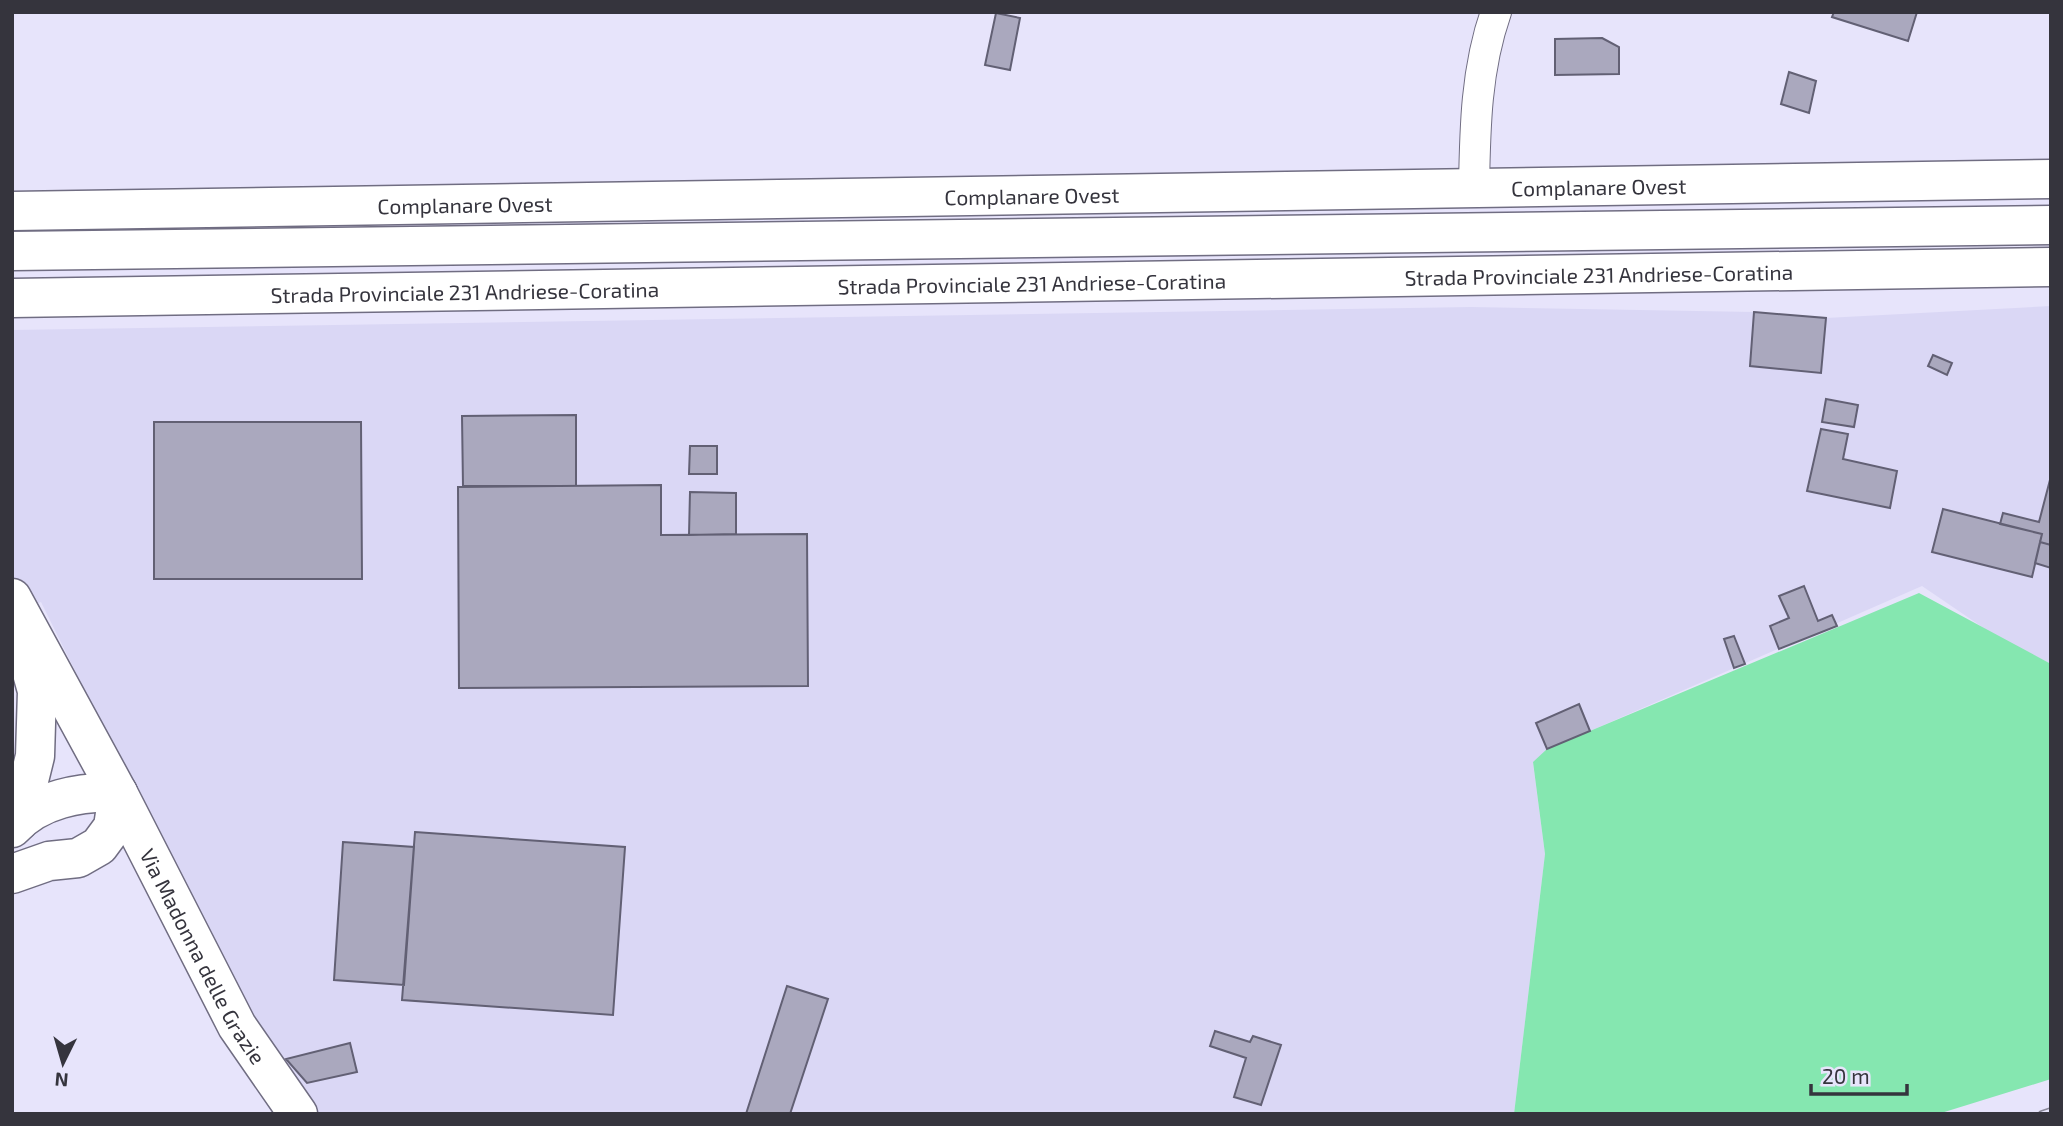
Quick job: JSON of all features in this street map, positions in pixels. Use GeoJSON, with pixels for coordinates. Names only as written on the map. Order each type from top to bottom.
{"type":"FeatureCollection","features":[{"type":"Feature","properties":{"kind":"main road","name":"Complanare Ovest"},"geometry":{"type":"LineString","coordinates":[[12,211],[2051,179]]}},
{"type":"Feature","properties":{"kind":"main road","name":"Strada Provinciale 231 Andriese-Coratina"},"geometry":{"type":"LineString","coordinates":[[12,251],[2051,225]]}},
{"type":"Feature","properties":{"kind":"main road","name":"Strada Provinciale 231 Andriese-Coratina"},"geometry":{"type":"LineString","coordinates":[[12,298],[2051,267]]}},
{"type":"Feature","properties":{"kind":"main road","name":"Via Madonna delle Grazie"},"geometry":{"type":"LineString","coordinates":[[12,598],[118,793],[237,1026],[298,1114]]}},
{"type":"Feature","properties":{"kind":"main road"},"geometry":{"type":"LineString","coordinates":[[12,598],[37,691],[35,756],[16,825]]}},
{"type":"Feature","properties":{"kind":"main road"},"geometry":{"type":"LineString","coordinates":[[12,874],[48,861],[78,858],[99,845],[113,827],[118,793],[90,792],[55,800],[16,825]]}},
{"type":"Feature","properties":{"kind":"street"},"geometry":{"type":"LineString","coordinates":[[1474,187],[1475,111],[1488,36],[1496,12]]}},
{"type":"Feature","properties":{"kind":"shaded area"},"geometry":{"type":"Polygon","coordinates":[[[2051,306],[2051,664],[1994,635],[1922,586],[1590,731],[1533,763],[1545,854],[1514,1114],[312,1114],[246,1017],[41,602],[12,614],[12,330],[1471,307],[1754,312],[1826,318],[2051,306]]]}},
{"type":"Feature","properties":{"kind":"green space"},"geometry":{"type":"Polygon","coordinates":[[[1919,593],[2051,664],[2051,1079],[1938,1114],[1514,1114],[1545,854],[1533,762],[1547,749],[1919,593]]]}},
{"type":"Feature","properties":{"kind":"building"},"geometry":{"type":"Polygon","coordinates":[[[1834,12],[1917,12],[1908,41],[1832,17],[1834,12]]]}},
{"type":"Feature","properties":{"kind":"building"},"geometry":{"type":"Polygon","coordinates":[[[996,13],[1020,18],[1010,70],[985,65],[996,13]]]}},
{"type":"Feature","properties":{"kind":"building"},"geometry":{"type":"Polygon","coordinates":[[[1602,38],[1619,47],[1619,74],[1555,75],[1555,39],[1602,38]]]}},
{"type":"Feature","properties":{"kind":"building"},"geometry":{"type":"Polygon","coordinates":[[[1789,72],[1816,81],[1809,113],[1781,104],[1789,72]]]}},
{"type":"Feature","properties":{"kind":"building"},"geometry":{"type":"Polygon","coordinates":[[[1754,312],[1826,318],[1821,373],[1750,366],[1754,312]]]}},
{"type":"Feature","properties":{"kind":"building"},"geometry":{"type":"Polygon","coordinates":[[[1933,355],[1952,363],[1947,375],[1928,366],[1933,355]]]}},
{"type":"Feature","properties":{"kind":"building"},"geometry":{"type":"Polygon","coordinates":[[[1826,399],[1858,405],[1854,427],[1822,422],[1826,399]]]}},
{"type":"Feature","properties":{"kind":"building"},"geometry":{"type":"Polygon","coordinates":[[[576,415],[576,486],[463,486],[462,416],[576,415]]]}},
{"type":"Feature","properties":{"kind":"building"},"geometry":{"type":"Polygon","coordinates":[[[154,422],[361,422],[362,579],[154,579],[154,422]]]}},
{"type":"Feature","properties":{"kind":"building"},"geometry":{"type":"Polygon","coordinates":[[[1821,429],[1848,434],[1843,459],[1897,471],[1890,508],[1807,491],[1821,429]]]}},
{"type":"Feature","properties":{"kind":"building"},"geometry":{"type":"Polygon","coordinates":[[[690,446],[717,446],[717,474],[689,474],[690,446]]]}},
{"type":"Feature","properties":{"kind":"building"},"geometry":{"type":"Polygon","coordinates":[[[2051,476],[2051,545],[2040,542],[2042,534],[2000,524],[2003,513],[2039,522],[2051,476]]]}},
{"type":"Feature","properties":{"kind":"building"},"geometry":{"type":"Polygon","coordinates":[[[661,485],[661,535],[807,534],[808,686],[459,688],[458,487],[661,485]]]}},
{"type":"Feature","properties":{"kind":"building"},"geometry":{"type":"Polygon","coordinates":[[[690,492],[736,493],[736,534],[689,535],[690,492]]]}},
{"type":"Feature","properties":{"kind":"building"},"geometry":{"type":"Polygon","coordinates":[[[1943,509],[2042,534],[2032,577],[1932,552],[1943,509]]]}},
{"type":"Feature","properties":{"kind":"building"},"geometry":{"type":"Polygon","coordinates":[[[2040,542],[2051,545],[2051,568],[2035,563],[2040,542]]]}},
{"type":"Feature","properties":{"kind":"building"},"geometry":{"type":"Polygon","coordinates":[[[1804,586],[1818,621],[1832,615],[1837,626],[1779,649],[1770,626],[1789,618],[1779,596],[1804,586]]]}},
{"type":"Feature","properties":{"kind":"building"},"geometry":{"type":"Polygon","coordinates":[[[1734,636],[1745,664],[1734,668],[1724,639],[1734,636]]]}},
{"type":"Feature","properties":{"kind":"building"},"geometry":{"type":"Polygon","coordinates":[[[1579,704],[1590,731],[1547,749],[1536,723],[1579,704]]]}},
{"type":"Feature","properties":{"kind":"building"},"geometry":{"type":"Polygon","coordinates":[[[415,832],[625,847],[613,1015],[402,1000],[415,832]]]}},
{"type":"Feature","properties":{"kind":"building"},"geometry":{"type":"Polygon","coordinates":[[[343,842],[414,847],[404,985],[334,980],[343,842]]]}},
{"type":"Feature","properties":{"kind":"building"},"geometry":{"type":"Polygon","coordinates":[[[787,986],[828,999],[790,1114],[746,1114],[787,986]]]}},
{"type":"Feature","properties":{"kind":"building"},"geometry":{"type":"Polygon","coordinates":[[[1215,1031],[1250,1042],[1253,1036],[1281,1045],[1261,1105],[1234,1097],[1246,1058],[1210,1046],[1215,1031]]]}},
{"type":"Feature","properties":{"kind":"building"},"geometry":{"type":"Polygon","coordinates":[[[350,1043],[357,1072],[307,1083],[286,1059],[350,1043]]]}},
{"type":"Feature","properties":{"kind":"railway"},"geometry":{"type":"LineString","coordinates":[[2042,1114],[2051,1111]]}}]}
